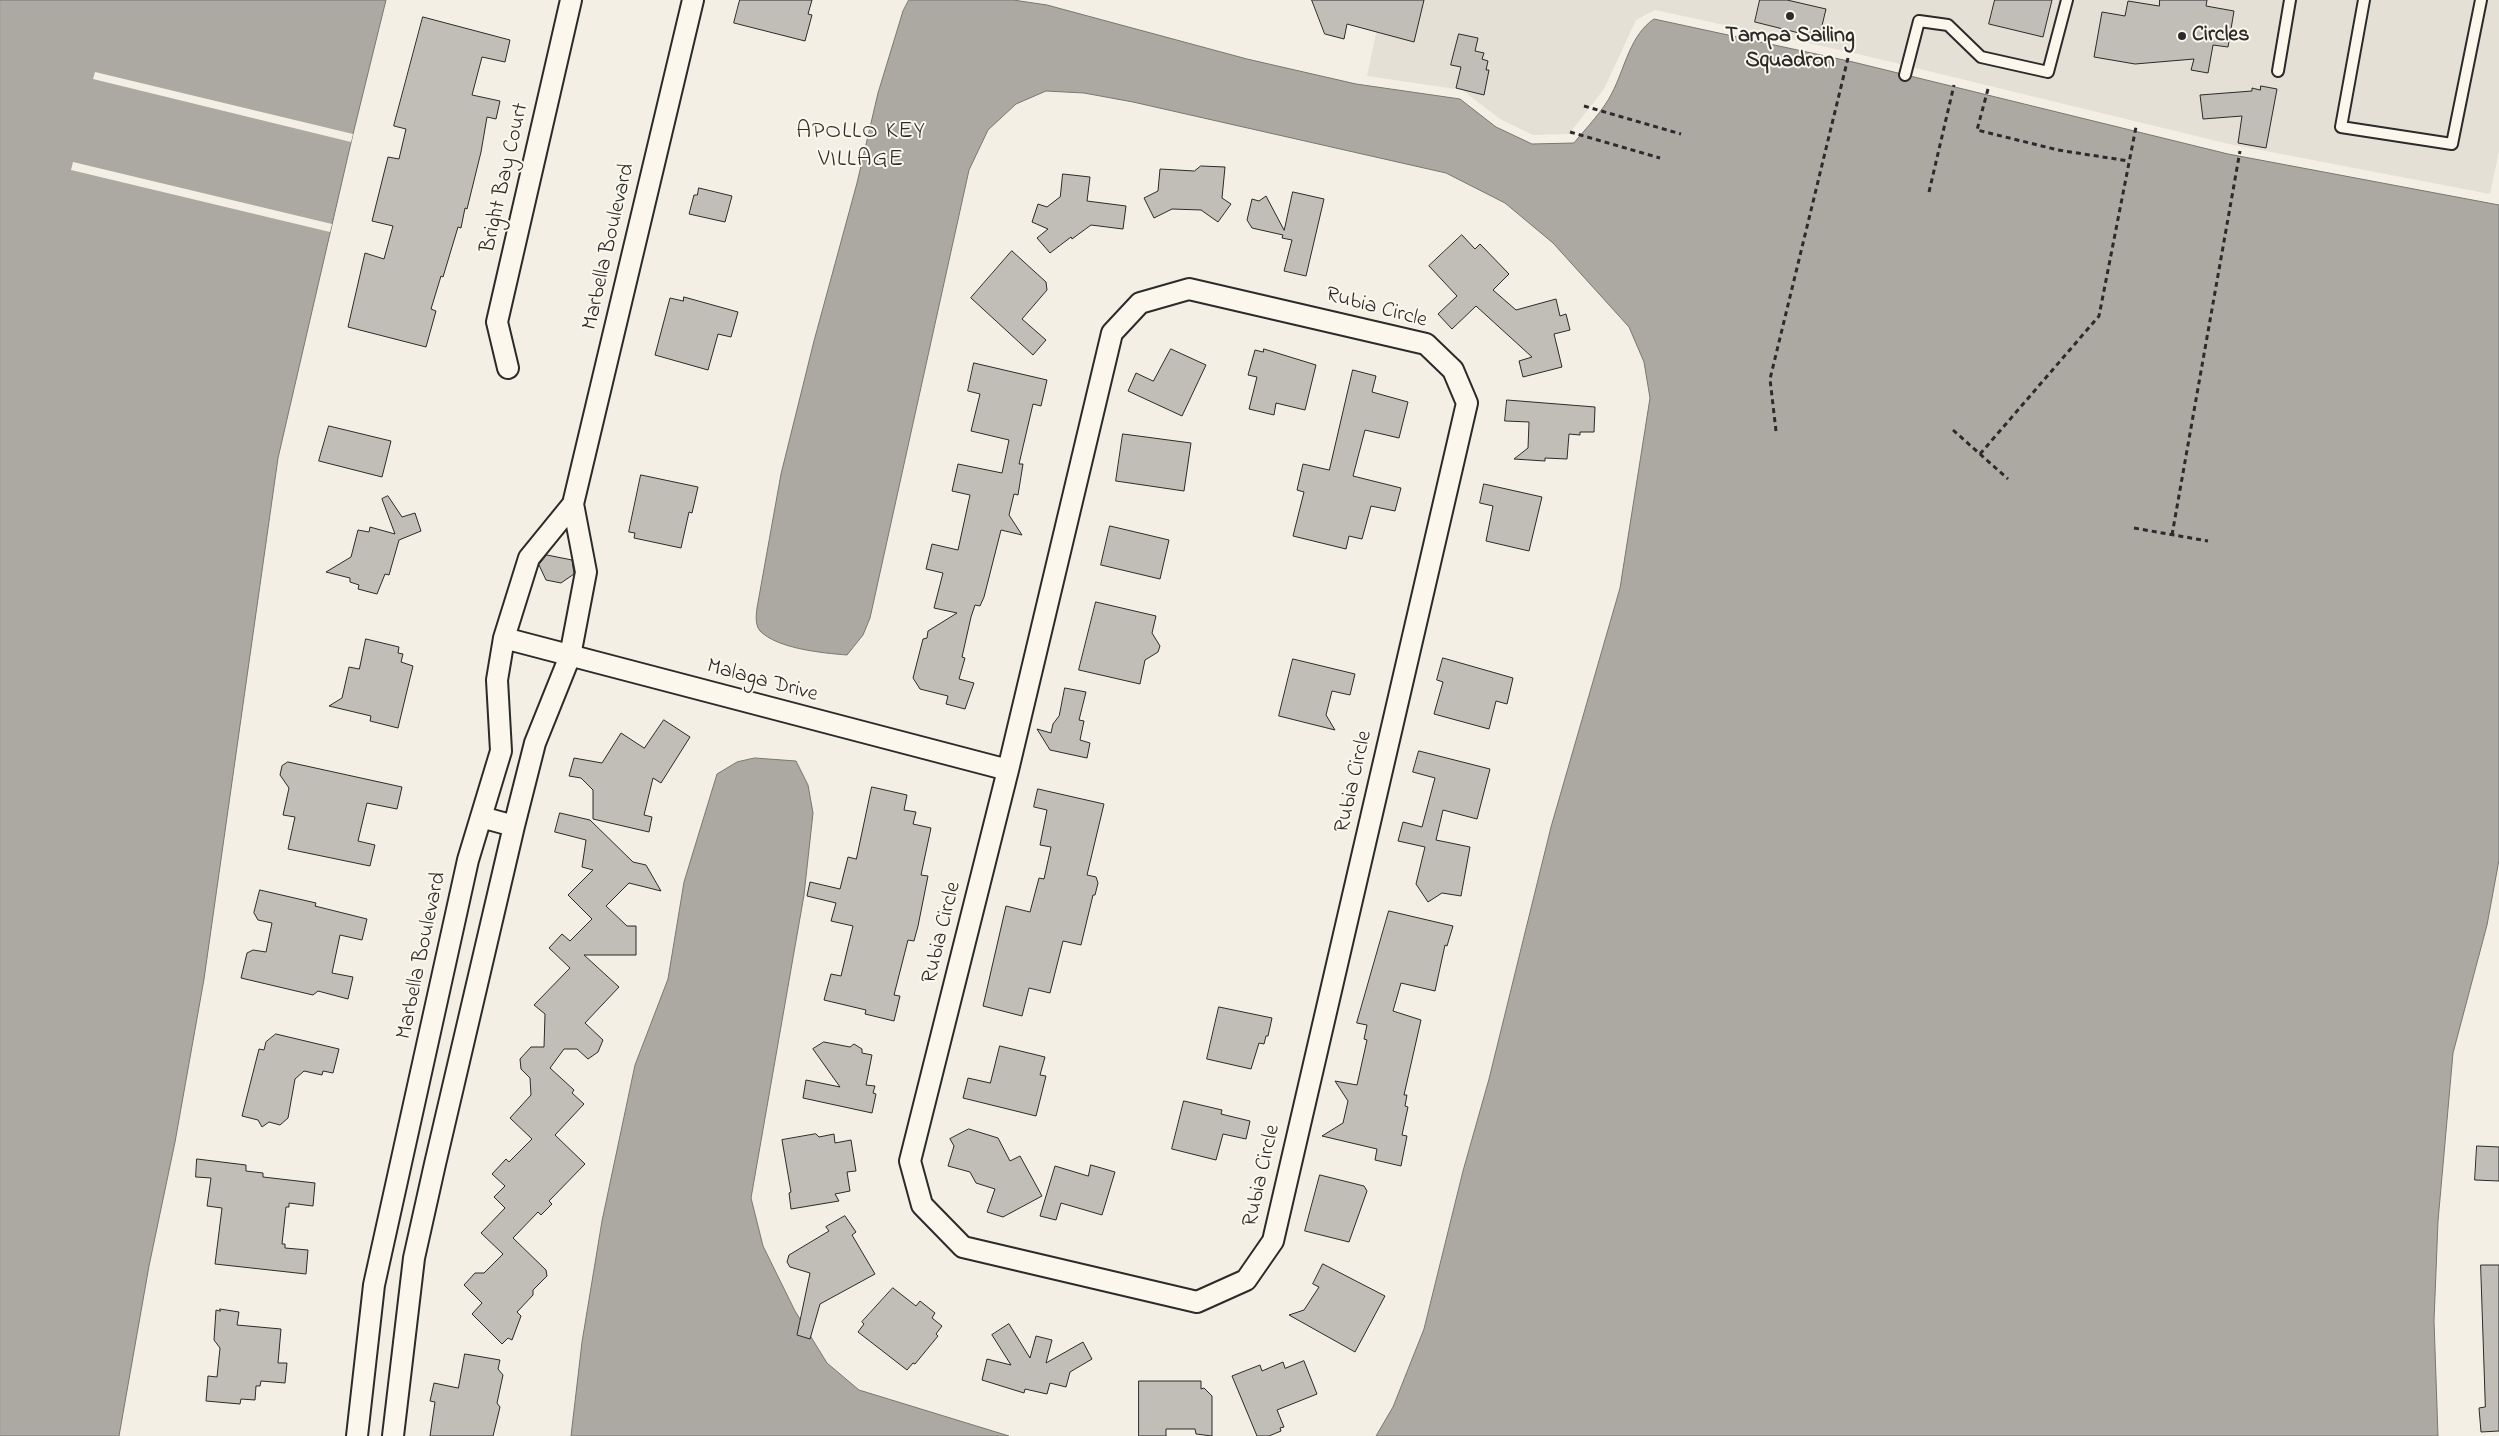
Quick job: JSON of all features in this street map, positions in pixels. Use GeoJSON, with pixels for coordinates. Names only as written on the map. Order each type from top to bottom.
{"type":"FeatureCollection","features":[{"type":"Feature","properties":{"kind":"street","name":"Bright Bay Court"},"geometry":{"type":"LineString","coordinates":[[508,368],[497,322],[571,0]]}},
{"type":"Feature","properties":{"kind":"street","name":"Marbella Boulevard"},"geometry":{"type":"LineString","coordinates":[[393,1436],[414,1258],[535,743],[570,656],[586,572],[573,504],[693,0]]}},
{"type":"Feature","properties":{"kind":"street","name":"Rubia Circle"},"geometry":{"type":"LineString","coordinates":[[1189,289],[1426,344],[1452,370],[1467,403],[1273,1241],[1246,1280],[1197,1302],[963,1247],[922,1205],[910,1161],[1008,770],[1112,333],[1140,302],[1189,289]]}},
{"type":"Feature","properties":{"kind":"street","name":"Marbella Boulevard"},"geometry":{"type":"LineString","coordinates":[[357,1436],[374,1285],[468,860],[500,751],[497,680],[504,638],[529,558],[573,504]]}},
{"type":"Feature","properties":{"kind":"street","name":"Malaga Drive"},"geometry":{"type":"LineString","coordinates":[[504,638],[1008,770]]}},
{"type":"Feature","properties":{"kind":"street"},"geometry":{"type":"LineString","coordinates":[[481,817],[514,826]]}},
{"type":"Feature","properties":{"kind":"street"},"geometry":{"type":"LineString","coordinates":[[383,1246],[414,1258]]}},
{"type":"Feature","properties":{"kind":"lane"},"geometry":{"type":"LineString","coordinates":[[1905,75],[1919,21],[1948,24],[1981,57],[2048,72],[2067,0]]}},
{"type":"Feature","properties":{"kind":"lane"},"geometry":{"type":"LineString","coordinates":[[2278,71],[2290,0]]}},
{"type":"Feature","properties":{"kind":"lane"},"geometry":{"type":"LineString","coordinates":[[2364,0],[2341,127],[2452,144],[2481,0]]}},
{"type":"Feature","properties":{"kind":"path"},"geometry":{"type":"LineString","coordinates":[[1776,431],[1770,380],[1848,58]]}},
{"type":"Feature","properties":{"kind":"path"},"geometry":{"type":"LineString","coordinates":[[1929,192],[1954,85]]}},
{"type":"Feature","properties":{"kind":"path"},"geometry":{"type":"LineString","coordinates":[[1988,89],[1977,130],[2058,150],[2129,161]]}},
{"type":"Feature","properties":{"kind":"path"},"geometry":{"type":"LineString","coordinates":[[1584,106],[1681,134]]}},
{"type":"Feature","properties":{"kind":"path"},"geometry":{"type":"LineString","coordinates":[[1980,454],[2099,316],[2136,127]]}},
{"type":"Feature","properties":{"kind":"path"},"geometry":{"type":"LineString","coordinates":[[1570,132],[1660,158]]}},
{"type":"Feature","properties":{"kind":"path"},"geometry":{"type":"LineString","coordinates":[[2172,535],[2240,151]]}},
{"type":"Feature","properties":{"kind":"path"},"geometry":{"type":"LineString","coordinates":[[1952,430],[2008,479]]}},
{"type":"Feature","properties":{"kind":"path"},"geometry":{"type":"LineString","coordinates":[[2134,528],[2208,541]]}},
{"type":"Feature","properties":{"kind":"shaded area"},"geometry":{"type":"Polygon","coordinates":[[[0,0],[386,0],[278,458],[204,979],[175,1142],[149,1266],[119,1436],[0,1436],[0,0]]]}},
{"type":"Feature","properties":{"kind":"shaded area"},"geometry":{"type":"Polygon","coordinates":[[[909,0],[1013,0],[1047,5],[1247,59],[1356,84],[1460,99],[1496,127],[1532,144],[1574,143],[1608,100],[1639,34],[1654,19],[1853,62],[2228,154],[2499,205],[2499,860],[2487,925],[2453,1053],[2438,1221],[2434,1321],[2438,1436],[1376,1436],[1393,1407],[1424,1329],[1463,1171],[1489,1079],[1551,827],[1620,588],[1650,398],[1644,362],[1629,327],[1553,243],[1505,203],[1446,173],[1133,102],[1084,93],[1046,91],[1016,104],[988,130],[969,170],[870,618],[863,635],[847,655],[801,649],[778,642],[760,631],[757,626],[756,617],[781,474],[814,341],[857,183],[878,93],[903,11],[909,0]]]}},
{"type":"Feature","properties":{"kind":"shaded area"},"geometry":{"type":"Polygon","coordinates":[[[1383,0],[2499,0],[2499,151],[2490,194],[2229,144],[1854,53],[1655,10],[1636,20],[1604,89],[1569,134],[1533,135],[1500,119],[1462,90],[1367,76],[1383,0]]]}},
{"type":"Feature","properties":{"kind":"shaded area"},"geometry":{"type":"Polygon","coordinates":[[[755,758],[796,761],[808,785],[813,813],[804,895],[751,1198],[763,1246],[795,1311],[827,1363],[859,1390],[1009,1436],[571,1436],[582,1342],[602,1221],[635,1065],[668,979],[684,882],[717,774],[737,762],[755,758]]]}},
{"type":"Feature","properties":{"kind":"pier"},"geometry":{"type":"Polygon","coordinates":[[[95,72],[353,134],[351,142],[93,79],[95,72]]]}},
{"type":"Feature","properties":{"kind":"pier"},"geometry":{"type":"Polygon","coordinates":[[[73,162],[332,224],[330,232],[71,170],[73,162]]]}},
{"type":"Feature","properties":{"kind":"building"},"geometry":{"type":"Polygon","coordinates":[[[740,0],[812,0],[808,14],[812,15],[805,41],[734,23],[740,0]]]}},
{"type":"Feature","properties":{"kind":"building"},"geometry":{"type":"Polygon","coordinates":[[[1312,0],[1424,0],[1414,42],[1347,24],[1344,39],[1325,34],[1312,0]]]}},
{"type":"Feature","properties":{"kind":"building","name":"Tampa Sailing Squadron"},"geometry":{"type":"Polygon","coordinates":[[[1760,0],[1787,0],[1826,9],[1819,38],[1755,22],[1760,0]]]}},
{"type":"Feature","properties":{"kind":"building"},"geometry":{"type":"Polygon","coordinates":[[[1995,0],[2052,0],[2043,37],[1989,24],[1995,0]]]}},
{"type":"Feature","properties":{"kind":"building","name":"Circles"},"geometry":{"type":"Polygon","coordinates":[[[2160,0],[2207,0],[2206,6],[2234,11],[2228,47],[2213,45],[2208,73],[2191,70],[2194,59],[2135,64],[2094,57],[2102,12],[2125,16],[2128,1],[2159,6],[2160,0]]]}},
{"type":"Feature","properties":{"kind":"building"},"geometry":{"type":"Polygon","coordinates":[[[423,17],[510,40],[505,62],[482,57],[472,95],[500,101],[496,119],[487,117],[481,152],[467,209],[465,208],[461,228],[458,227],[431,309],[436,311],[426,347],[348,327],[365,253],[384,259],[393,226],[372,221],[388,157],[399,159],[406,129],[394,126],[423,17]]]}},
{"type":"Feature","properties":{"kind":"building"},"geometry":{"type":"Polygon","coordinates":[[[1459,34],[1478,38],[1475,51],[1484,53],[1482,59],[1488,61],[1486,70],[1489,70],[1484,95],[1456,88],[1461,67],[1451,65],[1459,34]]]}},
{"type":"Feature","properties":{"kind":"building"},"geometry":{"type":"Polygon","coordinates":[[[2261,86],[2277,89],[2266,148],[2238,143],[2242,116],[2203,119],[2200,95],[2252,91],[2252,88],[2260,90],[2261,86]]]}},
{"type":"Feature","properties":{"kind":"building"},"geometry":{"type":"Polygon","coordinates":[[[1201,166],[1225,167],[1222,198],[1231,204],[1218,222],[1201,210],[1172,209],[1154,218],[1144,198],[1158,191],[1160,169],[1194,171],[1201,166]]]}},
{"type":"Feature","properties":{"kind":"building"},"geometry":{"type":"Polygon","coordinates":[[[1063,174],[1090,177],[1087,201],[1126,206],[1123,229],[1091,225],[1050,253],[1037,238],[1048,229],[1032,222],[1038,204],[1047,207],[1060,197],[1063,174]]]}},
{"type":"Feature","properties":{"kind":"building"},"geometry":{"type":"Polygon","coordinates":[[[699,188],[732,196],[725,222],[689,214],[694,195],[697,195],[699,188]]]}},
{"type":"Feature","properties":{"kind":"building"},"geometry":{"type":"Polygon","coordinates":[[[1293,192],[1324,199],[1306,276],[1284,271],[1292,240],[1282,238],[1283,235],[1252,228],[1247,220],[1252,199],[1259,201],[1266,196],[1284,230],[1293,192]]]}},
{"type":"Feature","properties":{"kind":"building"},"geometry":{"type":"Polygon","coordinates":[[[1462,235],[1475,249],[1480,244],[1509,274],[1493,290],[1516,310],[1556,299],[1560,316],[1566,314],[1570,330],[1554,334],[1562,367],[1523,377],[1519,361],[1532,357],[1476,306],[1452,329],[1438,314],[1457,296],[1429,266],[1462,235]]]}},
{"type":"Feature","properties":{"kind":"building"},"geometry":{"type":"Polygon","coordinates":[[[1012,251],[1046,282],[1047,290],[1022,319],[1046,340],[1033,355],[971,298],[1012,251]]]}},
{"type":"Feature","properties":{"kind":"building"},"geometry":{"type":"Polygon","coordinates":[[[684,297],[738,312],[731,337],[718,334],[708,370],[655,355],[670,298],[683,301],[684,297]]]}},
{"type":"Feature","properties":{"kind":"building"},"geometry":{"type":"Polygon","coordinates":[[[1171,349],[1206,365],[1182,416],[1128,391],[1136,373],[1153,381],[1171,349]]]}},
{"type":"Feature","properties":{"kind":"building"},"geometry":{"type":"Polygon","coordinates":[[[1264,349],[1316,365],[1305,410],[1276,403],[1274,415],[1249,409],[1257,377],[1248,375],[1255,350],[1263,352],[1264,349]]]}},
{"type":"Feature","properties":{"kind":"building"},"geometry":{"type":"Polygon","coordinates":[[[974,363],[1047,380],[1041,406],[1033,404],[1019,464],[1023,464],[1018,495],[1014,494],[1009,515],[1022,535],[1001,530],[984,597],[980,606],[975,605],[971,617],[962,657],[965,658],[959,679],[974,683],[965,709],[946,704],[948,696],[920,689],[913,678],[923,639],[927,638],[928,631],[957,613],[934,608],[943,573],[926,569],[932,544],[958,550],[970,495],[952,491],[958,464],[1002,473],[1009,440],[971,431],[980,394],[968,391],[974,363]]]}},
{"type":"Feature","properties":{"kind":"building"},"geometry":{"type":"Polygon","coordinates":[[[1353,370],[1376,376],[1372,392],[1408,402],[1399,438],[1365,430],[1353,476],[1401,488],[1395,511],[1371,506],[1362,539],[1349,536],[1346,549],[1293,536],[1304,492],[1297,490],[1303,464],[1329,470],[1353,370]]]}},
{"type":"Feature","properties":{"kind":"building"},"geometry":{"type":"Polygon","coordinates":[[[1507,400],[1595,407],[1594,432],[1580,432],[1580,435],[1569,434],[1567,459],[1545,458],[1545,461],[1514,459],[1528,448],[1529,422],[1505,421],[1507,400]]]}},
{"type":"Feature","properties":{"kind":"building"},"geometry":{"type":"Polygon","coordinates":[[[329,426],[391,441],[382,477],[319,461],[329,426]]]}},
{"type":"Feature","properties":{"kind":"building"},"geometry":{"type":"Polygon","coordinates":[[[1123,434],[1191,443],[1184,491],[1116,481],[1123,434]]]}},
{"type":"Feature","properties":{"kind":"building"},"geometry":{"type":"Polygon","coordinates":[[[641,475],[698,487],[692,513],[689,512],[681,548],[634,538],[635,533],[629,532],[641,475]]]}},
{"type":"Feature","properties":{"kind":"building"},"geometry":{"type":"Polygon","coordinates":[[[1484,484],[1542,497],[1529,551],[1486,541],[1493,506],[1480,503],[1484,484]]]}},
{"type":"Feature","properties":{"kind":"building"},"geometry":{"type":"Polygon","coordinates":[[[388,496],[402,517],[415,513],[421,531],[399,540],[389,575],[385,574],[377,594],[358,589],[359,585],[350,582],[350,578],[326,572],[351,557],[358,530],[369,532],[370,527],[395,534],[382,499],[388,496]]]}},
{"type":"Feature","properties":{"kind":"building"},"geometry":{"type":"Polygon","coordinates":[[[1110,526],[1169,540],[1160,579],[1101,565],[1110,526]]]}},
{"type":"Feature","properties":{"kind":"building"},"geometry":{"type":"Polygon","coordinates":[[[547,555],[572,560],[574,574],[561,583],[546,580],[539,565],[547,555]]]}},
{"type":"Feature","properties":{"kind":"building"},"geometry":{"type":"Polygon","coordinates":[[[1096,602],[1156,616],[1152,633],[1160,646],[1158,652],[1145,660],[1140,684],[1079,670],[1096,602]]]}},
{"type":"Feature","properties":{"kind":"building"},"geometry":{"type":"Polygon","coordinates":[[[366,639],[399,647],[398,653],[403,654],[401,662],[413,666],[398,728],[370,721],[371,716],[329,706],[342,698],[349,667],[359,669],[366,639]]]}},
{"type":"Feature","properties":{"kind":"building"},"geometry":{"type":"Polygon","coordinates":[[[1443,658],[1513,678],[1507,704],[1496,701],[1489,729],[1434,714],[1443,682],[1437,680],[1443,658]]]}},
{"type":"Feature","properties":{"kind":"building"},"geometry":{"type":"Polygon","coordinates":[[[1293,659],[1355,674],[1350,695],[1332,691],[1326,715],[1335,730],[1279,716],[1293,659]]]}},
{"type":"Feature","properties":{"kind":"building"},"geometry":{"type":"Polygon","coordinates":[[[1065,688],[1086,692],[1079,720],[1084,721],[1080,740],[1090,743],[1087,758],[1050,750],[1037,729],[1051,733],[1053,724],[1059,716],[1065,688]]]}},
{"type":"Feature","properties":{"kind":"building"},"geometry":{"type":"Polygon","coordinates":[[[664,720],[690,737],[661,783],[653,778],[644,815],[652,817],[649,832],[593,819],[593,790],[581,778],[569,776],[574,758],[602,763],[621,733],[644,748],[664,720]]]}},
{"type":"Feature","properties":{"kind":"building"},"geometry":{"type":"Polygon","coordinates":[[[1419,751],[1490,769],[1477,819],[1443,810],[1436,840],[1470,847],[1461,896],[1442,893],[1428,902],[1416,884],[1425,847],[1398,841],[1403,822],[1422,827],[1435,778],[1413,772],[1419,751]]]}},
{"type":"Feature","properties":{"kind":"building"},"geometry":{"type":"Polygon","coordinates":[[[288,762],[402,787],[397,809],[367,803],[358,841],[375,845],[370,866],[288,849],[295,817],[283,815],[289,788],[280,775],[282,766],[288,762]]]}},
{"type":"Feature","properties":{"kind":"building"},"geometry":{"type":"Polygon","coordinates":[[[872,787],[907,795],[904,810],[916,812],[913,824],[931,828],[921,875],[928,876],[914,941],[908,940],[894,995],[900,996],[894,1021],[865,1014],[866,1010],[824,1000],[831,974],[841,976],[853,926],[831,921],[836,903],[807,896],[810,882],[840,889],[848,857],[856,859],[872,787]]]}},
{"type":"Feature","properties":{"kind":"building"},"geometry":{"type":"Polygon","coordinates":[[[1038,789],[1104,804],[1087,875],[1096,877],[1098,883],[1095,895],[1093,895],[1081,945],[1063,941],[1050,993],[1029,988],[1022,1016],[983,1006],[1006,906],[1030,912],[1039,878],[1044,879],[1051,847],[1040,845],[1047,810],[1034,807],[1038,789]]]}},
{"type":"Feature","properties":{"kind":"building"},"geometry":{"type":"Polygon","coordinates":[[[560,813],[590,820],[633,862],[646,865],[661,891],[629,883],[606,906],[627,926],[636,926],[636,955],[584,955],[619,987],[585,1023],[603,1040],[598,1052],[588,1059],[577,1049],[564,1049],[550,1068],[574,1090],[572,1093],[584,1104],[555,1135],[585,1164],[549,1201],[552,1204],[541,1215],[538,1212],[513,1238],[546,1270],[547,1276],[533,1290],[533,1295],[517,1312],[521,1316],[512,1340],[508,1338],[502,1344],[472,1314],[482,1303],[464,1285],[475,1273],[484,1273],[503,1254],[481,1233],[505,1208],[494,1197],[505,1186],[492,1174],[506,1159],[509,1162],[532,1139],[510,1118],[531,1095],[530,1078],[521,1069],[520,1059],[531,1047],[544,1047],[545,1014],[534,1005],[570,968],[549,948],[562,934],[570,941],[592,919],[568,895],[593,870],[582,867],[586,840],[555,832],[560,813]]]}},
{"type":"Feature","properties":{"kind":"building"},"geometry":{"type":"Polygon","coordinates":[[[260,890],[316,903],[315,906],[367,919],[362,940],[340,935],[332,973],[353,977],[348,999],[318,991],[313,995],[241,978],[247,953],[253,950],[266,952],[272,923],[258,920],[254,913],[260,890]]]}},
{"type":"Feature","properties":{"kind":"building"},"geometry":{"type":"Polygon","coordinates":[[[1389,911],[1453,926],[1447,946],[1445,945],[1435,991],[1401,983],[1393,1011],[1421,1020],[1404,1095],[1407,1095],[1405,1106],[1408,1107],[1402,1135],[1407,1136],[1401,1166],[1375,1160],[1377,1149],[1322,1136],[1343,1123],[1348,1101],[1335,1081],[1357,1085],[1367,1040],[1364,1039],[1367,1025],[1357,1023],[1389,911]]]}},
{"type":"Feature","properties":{"kind":"building"},"geometry":{"type":"Polygon","coordinates":[[[1219,1007],[1272,1018],[1268,1036],[1266,1036],[1264,1044],[1259,1043],[1251,1069],[1207,1059],[1219,1007]]]}},
{"type":"Feature","properties":{"kind":"building"},"geometry":{"type":"Polygon","coordinates":[[[276,1034],[339,1049],[333,1073],[323,1071],[322,1075],[304,1071],[295,1079],[288,1118],[280,1125],[269,1122],[262,1127],[258,1120],[242,1116],[259,1049],[264,1050],[266,1042],[276,1034]]]}},
{"type":"Feature","properties":{"kind":"building"},"geometry":{"type":"Polygon","coordinates":[[[824,1042],[850,1047],[854,1044],[862,1049],[862,1053],[872,1055],[866,1085],[875,1086],[873,1093],[876,1094],[872,1113],[803,1098],[806,1080],[840,1087],[813,1049],[824,1042]]]}},
{"type":"Feature","properties":{"kind":"building"},"geometry":{"type":"Polygon","coordinates":[[[1000,1046],[1045,1057],[1040,1075],[1046,1076],[1036,1116],[963,1098],[968,1078],[990,1083],[1000,1046]]]}},
{"type":"Feature","properties":{"kind":"building"},"geometry":{"type":"Polygon","coordinates":[[[1184,1101],[1222,1110],[1221,1114],[1250,1121],[1246,1139],[1223,1134],[1216,1160],[1172,1149],[1184,1101]]]}},
{"type":"Feature","properties":{"kind":"building"},"geometry":{"type":"Polygon","coordinates":[[[969,1129],[998,1138],[1010,1161],[1020,1156],[1042,1196],[1003,1217],[987,1212],[995,1189],[976,1183],[970,1172],[948,1166],[954,1146],[950,1139],[969,1129]]]}},
{"type":"Feature","properties":{"kind":"building"},"geometry":{"type":"Polygon","coordinates":[[[816,1134],[819,1137],[834,1134],[835,1143],[851,1140],[856,1171],[847,1172],[850,1191],[835,1194],[839,1201],[791,1209],[789,1193],[791,1192],[782,1140],[816,1134]]]}},
{"type":"Feature","properties":{"kind":"building"},"geometry":{"type":"Polygon","coordinates":[[[2477,1146],[2499,1147],[2499,1181],[2475,1180],[2477,1146]]]}},
{"type":"Feature","properties":{"kind":"building"},"geometry":{"type":"Polygon","coordinates":[[[197,1159],[246,1165],[246,1171],[263,1173],[263,1177],[315,1183],[313,1206],[289,1203],[289,1207],[286,1207],[282,1244],[285,1244],[285,1248],[308,1250],[306,1274],[215,1264],[222,1208],[207,1206],[211,1178],[196,1177],[197,1159]]]}},
{"type":"Feature","properties":{"kind":"building"},"geometry":{"type":"Polygon","coordinates":[[[1091,1165],[1115,1172],[1102,1215],[1061,1203],[1056,1220],[1040,1216],[1055,1166],[1088,1176],[1091,1165]]]}},
{"type":"Feature","properties":{"kind":"building"},"geometry":{"type":"Polygon","coordinates":[[[1320,1175],[1364,1186],[1367,1191],[1349,1242],[1305,1231],[1320,1175]]]}},
{"type":"Feature","properties":{"kind":"building"},"geometry":{"type":"Polygon","coordinates":[[[845,1216],[856,1232],[852,1235],[875,1274],[820,1304],[810,1339],[797,1335],[810,1273],[790,1267],[787,1262],[789,1255],[829,1231],[826,1227],[845,1216]]]}},
{"type":"Feature","properties":{"kind":"building"},"geometry":{"type":"Polygon","coordinates":[[[1323,1264],[1385,1296],[1355,1352],[1289,1315],[1304,1310],[1319,1287],[1313,1284],[1323,1264]]]}},
{"type":"Feature","properties":{"kind":"building"},"geometry":{"type":"Polygon","coordinates":[[[2481,1265],[2499,1265],[2499,1431],[2481,1432],[2479,1408],[2485,1407],[2481,1265]]]}},
{"type":"Feature","properties":{"kind":"building"},"geometry":{"type":"Polygon","coordinates":[[[893,1288],[916,1306],[920,1301],[935,1313],[932,1318],[942,1326],[936,1334],[938,1336],[915,1364],[913,1363],[907,1370],[858,1332],[864,1324],[862,1322],[893,1288]]]}},
{"type":"Feature","properties":{"kind":"building"},"geometry":{"type":"Polygon","coordinates":[[[220,1309],[239,1312],[237,1325],[281,1329],[278,1363],[287,1363],[285,1383],[261,1381],[260,1386],[256,1386],[255,1400],[241,1399],[240,1404],[206,1401],[208,1376],[217,1377],[220,1348],[214,1340],[216,1310],[220,1311],[220,1309]]]}},
{"type":"Feature","properties":{"kind":"building"},"geometry":{"type":"Polygon","coordinates":[[[1009,1324],[1030,1358],[1036,1336],[1052,1340],[1046,1363],[1083,1342],[1092,1359],[1070,1372],[1066,1387],[1050,1383],[1047,1394],[1025,1389],[1024,1393],[982,1380],[987,1359],[1011,1365],[992,1335],[1009,1324]]]}},
{"type":"Feature","properties":{"kind":"building"},"geometry":{"type":"Polygon","coordinates":[[[465,1354],[500,1360],[498,1369],[503,1375],[497,1403],[500,1407],[493,1436],[430,1436],[435,1402],[430,1401],[434,1383],[458,1388],[465,1354]]]}},
{"type":"Feature","properties":{"kind":"building"},"geometry":{"type":"Polygon","coordinates":[[[1304,1361],[1317,1394],[1277,1410],[1284,1427],[1280,1428],[1281,1431],[1269,1436],[1257,1436],[1232,1376],[1260,1365],[1262,1371],[1283,1362],[1285,1368],[1304,1361]]]}},
{"type":"Feature","properties":{"kind":"building"},"geometry":{"type":"Polygon","coordinates":[[[1139,1381],[1201,1381],[1201,1389],[1204,1388],[1212,1396],[1212,1436],[1196,1434],[1195,1429],[1166,1429],[1166,1436],[1139,1436],[1139,1381]]]}},
{"type":"Feature","properties":{"kind":"place","name":"Tampa Sailing Squadron"},"geometry":{"type":"Point","coordinates":[1790,16]}},
{"type":"Feature","properties":{"kind":"place","name":"Circles"},"geometry":{"type":"Point","coordinates":[2182,36]}},
{"type":"Feature","properties":{"kind":"district","name":"APOLLO KEY VILLAGE"},"geometry":{"type":"Point","coordinates":[861,147]}}]}
